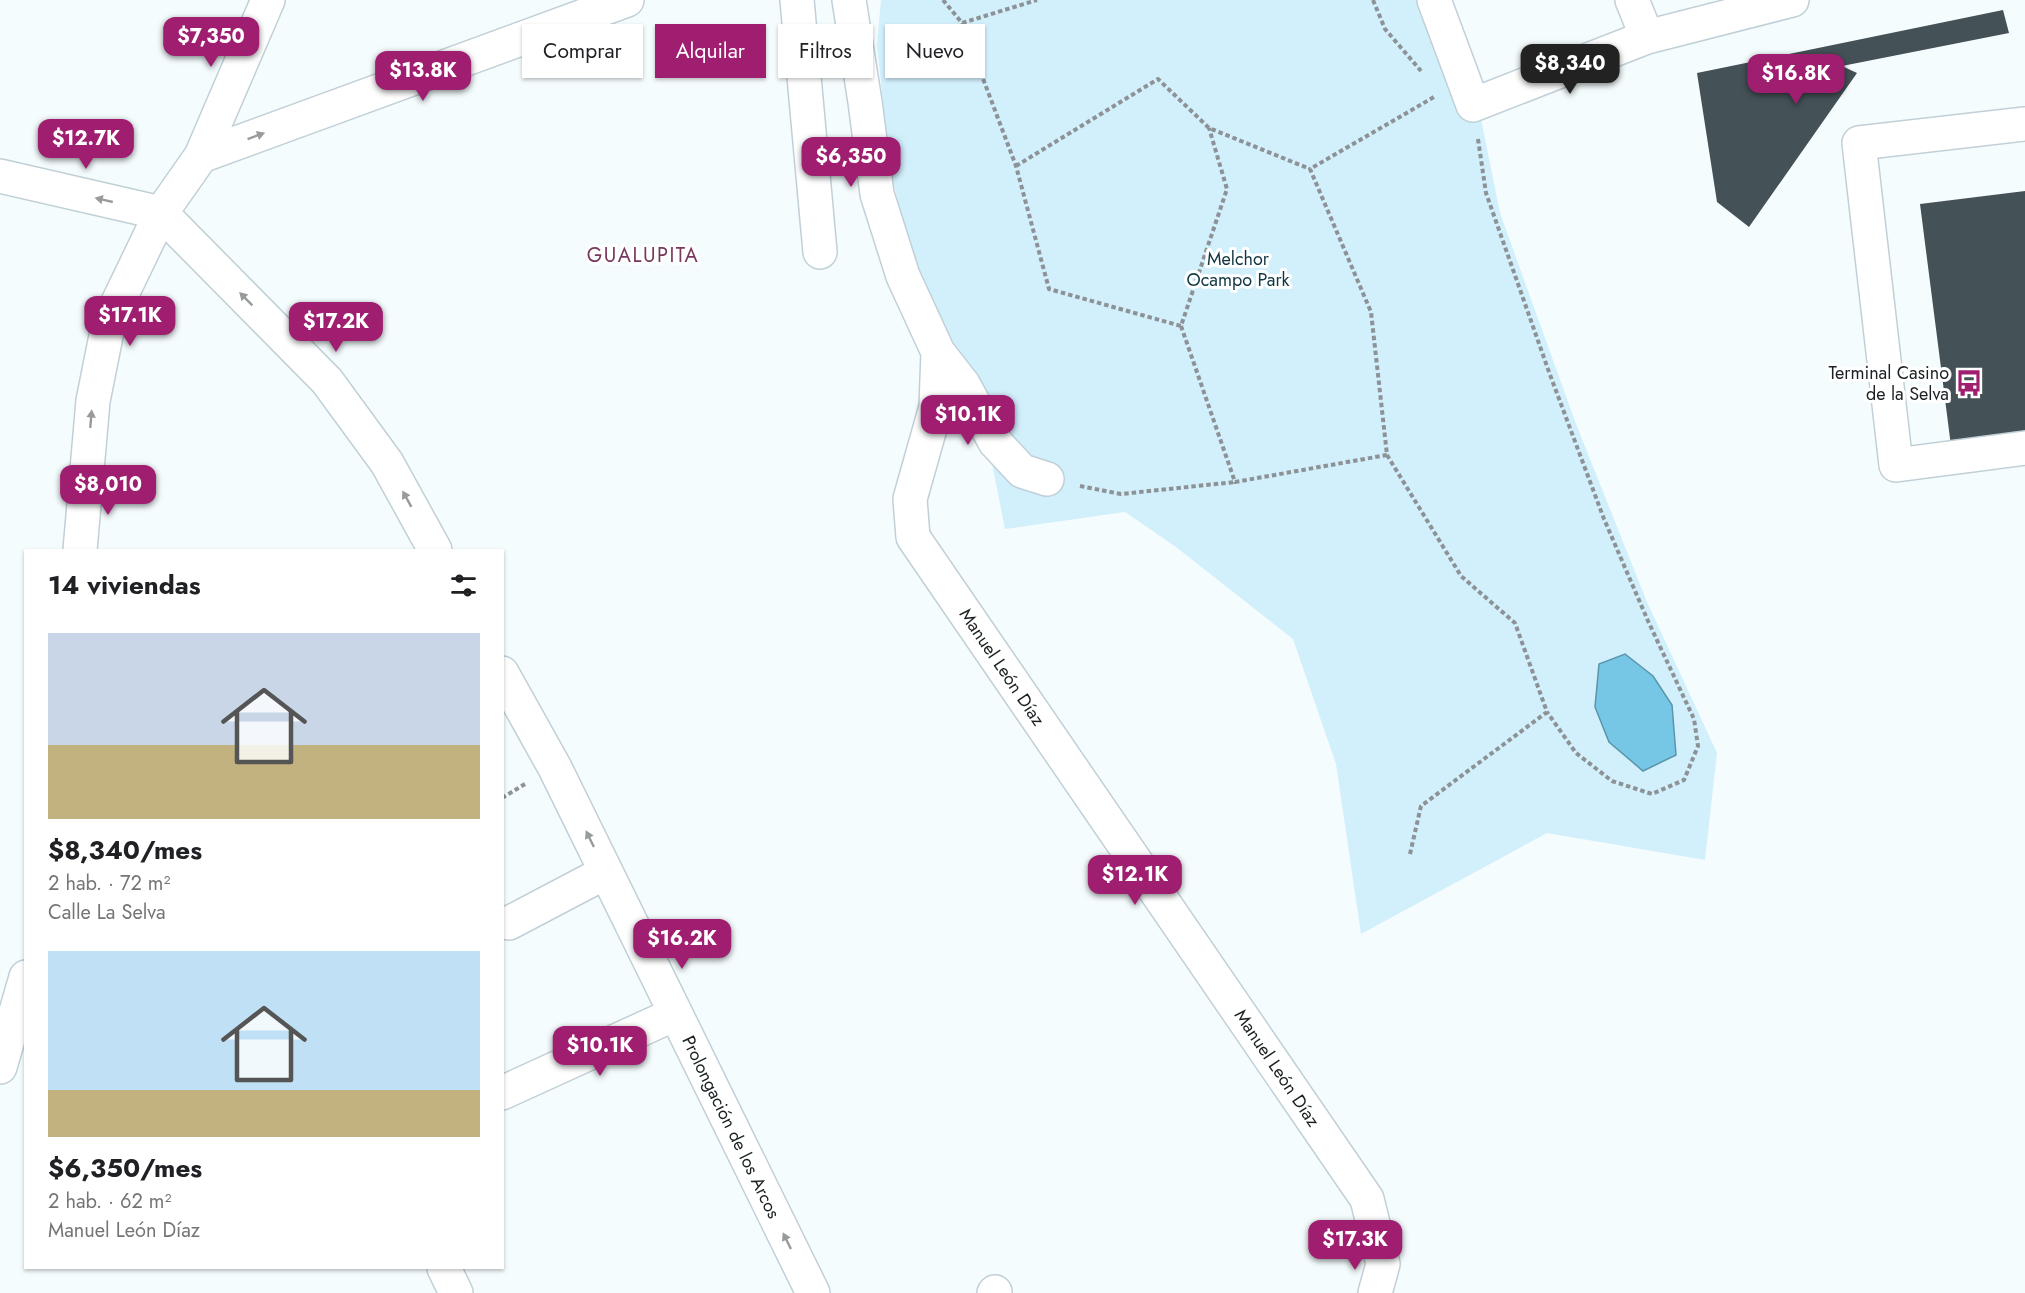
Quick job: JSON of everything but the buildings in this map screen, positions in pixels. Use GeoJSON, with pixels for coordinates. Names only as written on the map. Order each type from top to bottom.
{"type":"FeatureCollection","features":[{"type":"Feature","properties":{"kind":"street"},"geometry":{"type":"LineString","coordinates":[[80,549],[93,401],[109,321],[161,213],[201,156],[268,0]]}},
{"type":"Feature","properties":{"kind":"street"},"geometry":{"type":"LineString","coordinates":[[201,156],[627,0]]}},
{"type":"Feature","properties":{"kind":"street"},"geometry":{"type":"LineString","coordinates":[[797,0],[820,252]]}},
{"type":"Feature","properties":{"kind":"street","name":"Manuel León Díaz"},"geometry":{"type":"LineString","coordinates":[[849,0],[866,102],[877,194],[903,276],[938,352],[936,407],[910,499],[913,537],[1367,1199],[1379,1278]]}},
{"type":"Feature","properties":{"kind":"street"},"geometry":{"type":"LineString","coordinates":[[1434,0],[1473,105],[1647,37],[1792,0]]}},
{"type":"Feature","properties":{"kind":"street"},"geometry":{"type":"LineString","coordinates":[[1632,0],[1647,37]]}},
{"type":"Feature","properties":{"kind":"street"},"geometry":{"type":"LineString","coordinates":[[2025,124],[1858,143],[1896,465],[2025,448]]}},
{"type":"Feature","properties":{"kind":"street"},"geometry":{"type":"LineString","coordinates":[[0,176],[161,213],[327,381],[387,463],[434,549]]}},
{"type":"Feature","properties":{"kind":"street"},"geometry":{"type":"LineString","coordinates":[[938,352],[963,384],[995,442],[1022,471],[1047,479]]}},
{"type":"Feature","properties":{"kind":"street","name":"Prolongación de los Arcos"},"geometry":{"type":"LineString","coordinates":[[504,677],[555,768],[813,1293]]}},
{"type":"Feature","properties":{"kind":"street"},"geometry":{"type":"LineString","coordinates":[[509,923],[606,872]]}},
{"type":"Feature","properties":{"kind":"street"},"geometry":{"type":"LineString","coordinates":[[0,1067],[24,984]]}},
{"type":"Feature","properties":{"kind":"street"},"geometry":{"type":"LineString","coordinates":[[504,1092],[675,1014]]}},
{"type":"Feature","properties":{"kind":"street"},"geometry":{"type":"LineString","coordinates":[[444,1269],[456,1293]]}},
{"type":"Feature","properties":{"kind":"path"},"geometry":{"type":"LineString","coordinates":[[943,0],[962,23],[1016,166],[1049,289],[1181,326]]}},
{"type":"Feature","properties":{"kind":"path"},"geometry":{"type":"LineString","coordinates":[[962,23],[1037,0]]}},
{"type":"Feature","properties":{"kind":"path"},"geometry":{"type":"LineString","coordinates":[[1373,0],[1385,29],[1426,78]]}},
{"type":"Feature","properties":{"kind":"path"},"geometry":{"type":"LineString","coordinates":[[1016,166],[1158,79],[1209,128],[1310,168],[1371,312],[1388,455],[1461,576],[1515,623],[1547,712],[1576,753],[1612,781],[1652,794],[1684,780],[1698,746],[1694,719],[1604,519],[1525,305],[1486,193],[1473,105],[1440,94],[1310,168]]}},
{"type":"Feature","properties":{"kind":"path"},"geometry":{"type":"LineString","coordinates":[[1209,128],[1227,189],[1181,326],[1235,482]]}},
{"type":"Feature","properties":{"kind":"path"},"geometry":{"type":"LineString","coordinates":[[1047,479],[1121,494],[1235,482],[1388,455]]}},
{"type":"Feature","properties":{"kind":"path"},"geometry":{"type":"LineString","coordinates":[[1410,854],[1421,806],[1547,712]]}},
{"type":"Feature","properties":{"kind":"green space","name":"Melchor Ocampo Park"},"geometry":{"type":"Polygon","coordinates":[[[881,0],[1425,0],[1480,114],[1500,213],[1576,424],[1647,602],[1717,753],[1705,860],[1547,833],[1361,934],[1336,764],[1293,639],[1176,547],[1125,512],[1005,529],[980,403],[923,295],[890,170],[877,45],[881,0]]]}},
{"type":"Feature","properties":{"kind":"water"},"geometry":{"type":"Polygon","coordinates":[[[1625,654],[1653,676],[1672,705],[1676,755],[1643,771],[1609,742],[1595,707],[1599,664],[1625,654]]]}},
{"type":"Feature","properties":{"kind":"place","name":"Terminal Casino de la Selva"},"geometry":{"type":"Point","coordinates":[1969,383]}},
{"type":"Feature","properties":{"kind":"district","name":"GUALUPITA"},"geometry":{"type":"Point","coordinates":[643,255]}}]}
